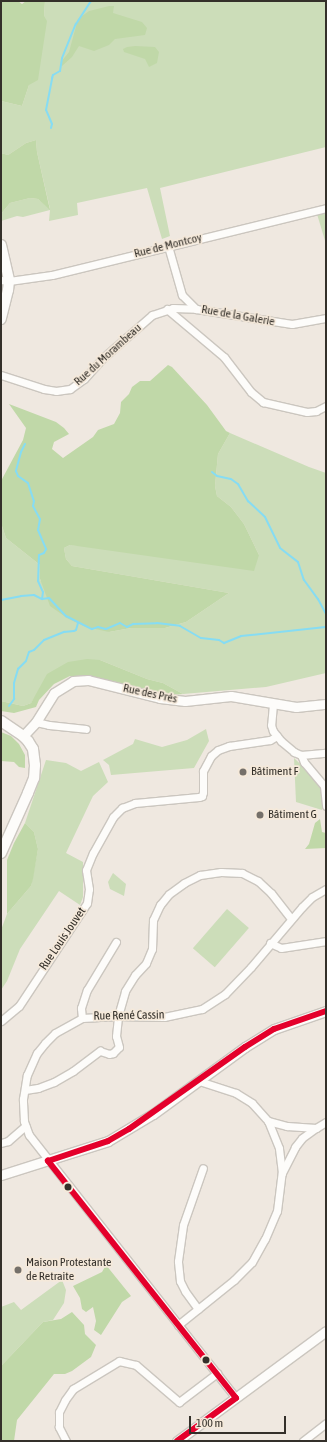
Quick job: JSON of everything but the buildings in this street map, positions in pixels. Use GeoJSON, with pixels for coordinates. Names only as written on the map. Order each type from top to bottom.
{"type":"FeatureCollection","features":[{"type":"Feature","properties":{"kind":"main road"},"geometry":{"type":"LineString","coordinates":[[1,244],[5,280],[8,290],[1,319]]}},
{"type":"Feature","properties":{"kind":"main road"},"geometry":{"type":"LineString","coordinates":[[1,721],[23,736],[33,749],[36,765],[34,778],[1,853]]}},
{"type":"Feature","properties":{"kind":"street","name":"Rue de Montcoy"},"geometry":{"type":"LineString","coordinates":[[5,280],[52,275],[326,208]]}},
{"type":"Feature","properties":{"kind":"street","name":"Rue de la Galerie"},"geometry":{"type":"LineString","coordinates":[[168,246],[182,295],[196,309],[292,324],[326,318]]}},
{"type":"Feature","properties":{"kind":"street","name":"Rue du Morambeau"},"geometry":{"type":"LineString","coordinates":[[1,375],[44,389],[56,391],[70,389],[84,378],[146,320],[166,310],[196,309]]}},
{"type":"Feature","properties":{"kind":"street"},"geometry":{"type":"LineString","coordinates":[[166,310],[224,357],[251,392],[263,402],[307,412],[316,411],[326,406]]}},
{"type":"Feature","properties":{"kind":"street","name":"Rue des Prés"},"geometry":{"type":"LineString","coordinates":[[23,736],[36,722],[54,693],[73,682],[88,680],[160,698],[185,701],[231,696],[304,708],[326,704]]}},
{"type":"Feature","properties":{"kind":"street"},"geometry":{"type":"LineString","coordinates":[[273,704],[271,725],[277,736],[294,752],[301,755],[326,753]]}},
{"type":"Feature","properties":{"kind":"street"},"geometry":{"type":"LineString","coordinates":[[36,722],[86,729]]}},
{"type":"Feature","properties":{"kind":"street","name":"Rue Louis Jouvet"},"geometry":{"type":"LineString","coordinates":[[1,1022],[19,1006],[87,903],[89,889],[86,870],[93,852],[113,817],[122,808],[135,803],[200,797],[202,796],[203,792],[203,771],[211,756],[218,750],[228,746],[270,740],[277,736]]}},
{"type":"Feature","properties":{"kind":"street"},"geometry":{"type":"LineString","coordinates":[[301,755],[304,762],[324,786],[326,806]]}},
{"type":"Feature","properties":{"kind":"street"},"geometry":{"type":"LineString","coordinates":[[25,1090],[38,1088],[54,1082],[73,1071],[100,1051],[109,1054],[113,1053],[119,1047],[116,1036],[118,1016],[125,991],[135,975],[146,963],[152,949],[153,920],[160,905],[173,891],[184,883],[200,875],[221,872],[242,873],[258,881],[271,893],[291,919]]}},
{"type":"Feature","properties":{"kind":"street","name":"Rue René Cassin"},"geometry":{"type":"LineString","coordinates":[[236,1398],[29,1135],[24,1121],[27,1075],[37,1053],[56,1033],[82,1018],[118,1016],[164,1017],[202,1009],[224,994],[251,967],[270,943],[312,897],[326,889]]}},
{"type":"Feature","properties":{"kind":"street"},"geometry":{"type":"LineString","coordinates":[[270,943],[281,948],[326,941]]}},
{"type":"Feature","properties":{"kind":"street"},"geometry":{"type":"LineString","coordinates":[[82,1018],[81,1008],[86,990],[116,942]]}},
{"type":"Feature","properties":{"kind":"street"},"geometry":{"type":"LineString","coordinates":[[1,1175],[108,1141],[153,1114],[245,1047],[274,1029],[326,1012]]}},
{"type":"Feature","properties":{"kind":"street"},"geometry":{"type":"LineString","coordinates":[[178,1324],[234,1280],[252,1262],[266,1239],[277,1211],[282,1173],[278,1148],[268,1121],[252,1103],[236,1093],[200,1081]]}},
{"type":"Feature","properties":{"kind":"street"},"geometry":{"type":"LineString","coordinates":[[268,1121],[287,1126],[316,1128]]}},
{"type":"Feature","properties":{"kind":"street"},"geometry":{"type":"LineString","coordinates":[[282,1173],[295,1147],[302,1138],[326,1122]]}},
{"type":"Feature","properties":{"kind":"street"},"geometry":{"type":"LineString","coordinates":[[1,1143],[8,1141],[25,1126]]}},
{"type":"Feature","properties":{"kind":"street"},"geometry":{"type":"LineString","coordinates":[[198,1309],[185,1291],[180,1281],[178,1261],[183,1224],[203,1168]]}},
{"type":"Feature","properties":{"kind":"street"},"geometry":{"type":"LineString","coordinates":[[177,1441],[326,1331]]}},
{"type":"Feature","properties":{"kind":"street"},"geometry":{"type":"LineString","coordinates":[[66,1441],[59,1427],[60,1412],[65,1400],[73,1389],[119,1361],[136,1365],[179,1402],[216,1373]]}},
{"type":"Feature","properties":{"kind":"street"},"geometry":{"type":"LineString","coordinates":[[303,1441],[326,1423]]}},
{"type":"Feature","properties":{"kind":"green space"},"geometry":{"type":"Polygon","coordinates":[[[1,1],[18,1],[22,4],[26,1],[45,1],[44,16],[47,21],[38,80],[29,85],[22,106],[1,101],[1,1]]]}},
{"type":"Feature","properties":{"kind":"green space"},"geometry":{"type":"Polygon","coordinates":[[[45,1],[326,1],[326,147],[160,188],[170,236],[162,239],[147,188],[77,203],[78,215],[49,221],[50,210],[23,217],[17,216],[1,221],[1,214],[10,203],[30,198],[38,199],[50,209],[37,152],[36,140],[26,143],[8,155],[1,153],[1,101],[22,106],[29,85],[44,16],[45,1]]]}},
{"type":"Feature","properties":{"kind":"green space"},"geometry":{"type":"Polygon","coordinates":[[[114,6],[113,13],[142,22],[147,28],[145,35],[115,39],[109,45],[94,51],[79,46],[72,57],[62,66],[61,62],[69,52],[78,19],[89,11],[114,6]]]}},
{"type":"Feature","properties":{"kind":"green space"},"geometry":{"type":"Polygon","coordinates":[[[135,46],[155,47],[159,52],[157,63],[149,67],[145,59],[124,52],[123,49],[135,46]]]}},
{"type":"Feature","properties":{"kind":"green space"},"geometry":{"type":"Polygon","coordinates":[[[36,140],[37,152],[50,210],[38,199],[30,198],[10,203],[1,214],[1,153],[8,155],[26,143],[36,140]]]}},
{"type":"Feature","properties":{"kind":"green space"},"geometry":{"type":"Polygon","coordinates":[[[326,212],[326,244],[317,214],[326,212]]]}},
{"type":"Feature","properties":{"kind":"green space"},"geometry":{"type":"Polygon","coordinates":[[[168,365],[172,367],[207,405],[226,431],[230,433],[218,454],[215,486],[217,496],[231,507],[244,524],[259,555],[254,571],[70,545],[64,548],[66,559],[72,566],[229,593],[186,622],[165,628],[131,628],[109,632],[86,627],[67,618],[50,606],[40,579],[40,565],[6,538],[1,523],[1,481],[23,440],[26,428],[9,404],[56,422],[64,428],[69,434],[54,442],[52,449],[63,458],[93,437],[98,430],[114,424],[120,413],[121,402],[129,394],[132,387],[140,381],[150,381],[168,365]]]}},
{"type":"Feature","properties":{"kind":"green space"},"geometry":{"type":"Polygon","coordinates":[[[230,433],[326,473],[326,673],[266,687],[183,694],[163,683],[147,679],[100,660],[39,691],[31,703],[23,706],[1,701],[1,523],[6,538],[40,565],[40,580],[109,632],[131,628],[165,628],[186,622],[229,593],[72,566],[66,559],[64,548],[70,545],[259,555],[244,524],[231,507],[217,496],[215,486],[218,454],[230,433]]]}},
{"type":"Feature","properties":{"kind":"green space"},"geometry":{"type":"Polygon","coordinates":[[[87,659],[100,660],[147,679],[163,683],[183,694],[172,695],[94,677],[70,676],[54,684],[39,700],[36,707],[14,713],[1,711],[1,701],[23,706],[31,703],[47,674],[68,662],[87,659]]]}},
{"type":"Feature","properties":{"kind":"green space"},"geometry":{"type":"Polygon","coordinates":[[[206,729],[209,741],[194,768],[111,775],[109,765],[103,760],[133,744],[135,739],[162,747],[187,740],[206,729]]]}},
{"type":"Feature","properties":{"kind":"green space"},"geometry":{"type":"Polygon","coordinates":[[[1,732],[11,736],[19,744],[25,755],[25,768],[19,767],[14,762],[1,761],[1,732]]]}},
{"type":"Feature","properties":{"kind":"green space"},"geometry":{"type":"Polygon","coordinates":[[[294,758],[315,778],[323,790],[322,810],[296,802],[294,758]]]}},
{"type":"Feature","properties":{"kind":"green space"},"geometry":{"type":"Polygon","coordinates":[[[46,760],[66,763],[81,771],[99,762],[108,782],[93,796],[66,853],[83,862],[83,897],[80,905],[59,891],[20,949],[7,981],[1,990],[1,930],[7,914],[31,886],[38,849],[34,832],[25,823],[46,760]]]}},
{"type":"Feature","properties":{"kind":"green space"},"geometry":{"type":"Polygon","coordinates":[[[320,819],[322,832],[326,833],[326,848],[305,849],[309,844],[315,823],[320,819]]]}},
{"type":"Feature","properties":{"kind":"green space"},"geometry":{"type":"Polygon","coordinates":[[[25,823],[34,832],[38,849],[33,879],[31,886],[7,914],[7,860],[25,823]]]}},
{"type":"Feature","properties":{"kind":"green space"},"geometry":{"type":"Polygon","coordinates":[[[113,873],[126,884],[124,896],[110,889],[108,882],[113,873]]]}},
{"type":"Feature","properties":{"kind":"green space"},"geometry":{"type":"Polygon","coordinates":[[[227,909],[249,928],[215,967],[193,948],[227,909]]]}},
{"type":"Feature","properties":{"kind":"green space"},"geometry":{"type":"Polygon","coordinates":[[[106,1265],[131,1296],[122,1302],[101,1335],[94,1330],[96,1321],[93,1307],[86,1312],[82,1309],[80,1298],[73,1286],[102,1272],[106,1265]]]}},
{"type":"Feature","properties":{"kind":"green space"},"geometry":{"type":"Polygon","coordinates":[[[62,1280],[66,1290],[64,1303],[53,1320],[43,1322],[1,1366],[1,1307],[14,1302],[21,1310],[62,1280]]]}},
{"type":"Feature","properties":{"kind":"green space"},"geometry":{"type":"Polygon","coordinates":[[[72,1312],[84,1325],[85,1334],[96,1345],[91,1357],[72,1371],[65,1374],[54,1374],[17,1420],[14,1441],[1,1441],[1,1366],[43,1322],[61,1319],[72,1312]]]}},
{"type":"Feature","properties":{"kind":"waterway"},"geometry":{"type":"LineString","coordinates":[[51,128],[52,124],[46,110],[52,78],[53,75],[60,71],[62,58],[76,24],[91,1]]}},
{"type":"Feature","properties":{"kind":"waterway"},"geometry":{"type":"LineString","coordinates":[[25,444],[21,452],[16,471],[18,476],[28,483],[34,501],[33,506],[40,519],[38,530],[46,549],[44,553],[39,555],[38,581],[43,592],[42,599]]}},
{"type":"Feature","properties":{"kind":"waterway"},"geometry":{"type":"LineString","coordinates":[[212,472],[217,476],[231,479],[238,484],[248,501],[265,517],[280,548],[298,562],[304,580],[318,599],[326,614]]}},
{"type":"Feature","properties":{"kind":"waterway"},"geometry":{"type":"LineString","coordinates":[[1,600],[34,595],[42,599],[49,598],[66,616],[92,629],[98,627],[106,629],[120,623],[127,627],[133,624],[157,623],[180,626],[201,638],[219,640],[224,643],[241,636],[326,627]]}},
{"type":"Feature","properties":{"kind":"waterway"},"geometry":{"type":"LineString","coordinates":[[9,706],[14,699],[14,683],[18,669],[26,661],[29,652],[34,650],[44,640],[64,632],[76,630],[78,623]]}},
{"type":"Feature","properties":{"kind":"transit line"},"geometry":{"type":"LineString","coordinates":[[177,1441],[236,1398],[48,1161],[108,1141],[129,1129],[245,1047],[274,1029],[326,1011]]}},
{"type":"Feature","properties":{"kind":"place","name":"Bâtiment F"},"geometry":{"type":"Point","coordinates":[243,772]}},
{"type":"Feature","properties":{"kind":"place","name":"Bâtiment G"},"geometry":{"type":"Point","coordinates":[260,815]}},
{"type":"Feature","properties":{"kind":"place","name":"Maison Protestante de Retraite"},"geometry":{"type":"Point","coordinates":[18,1270]}}]}
